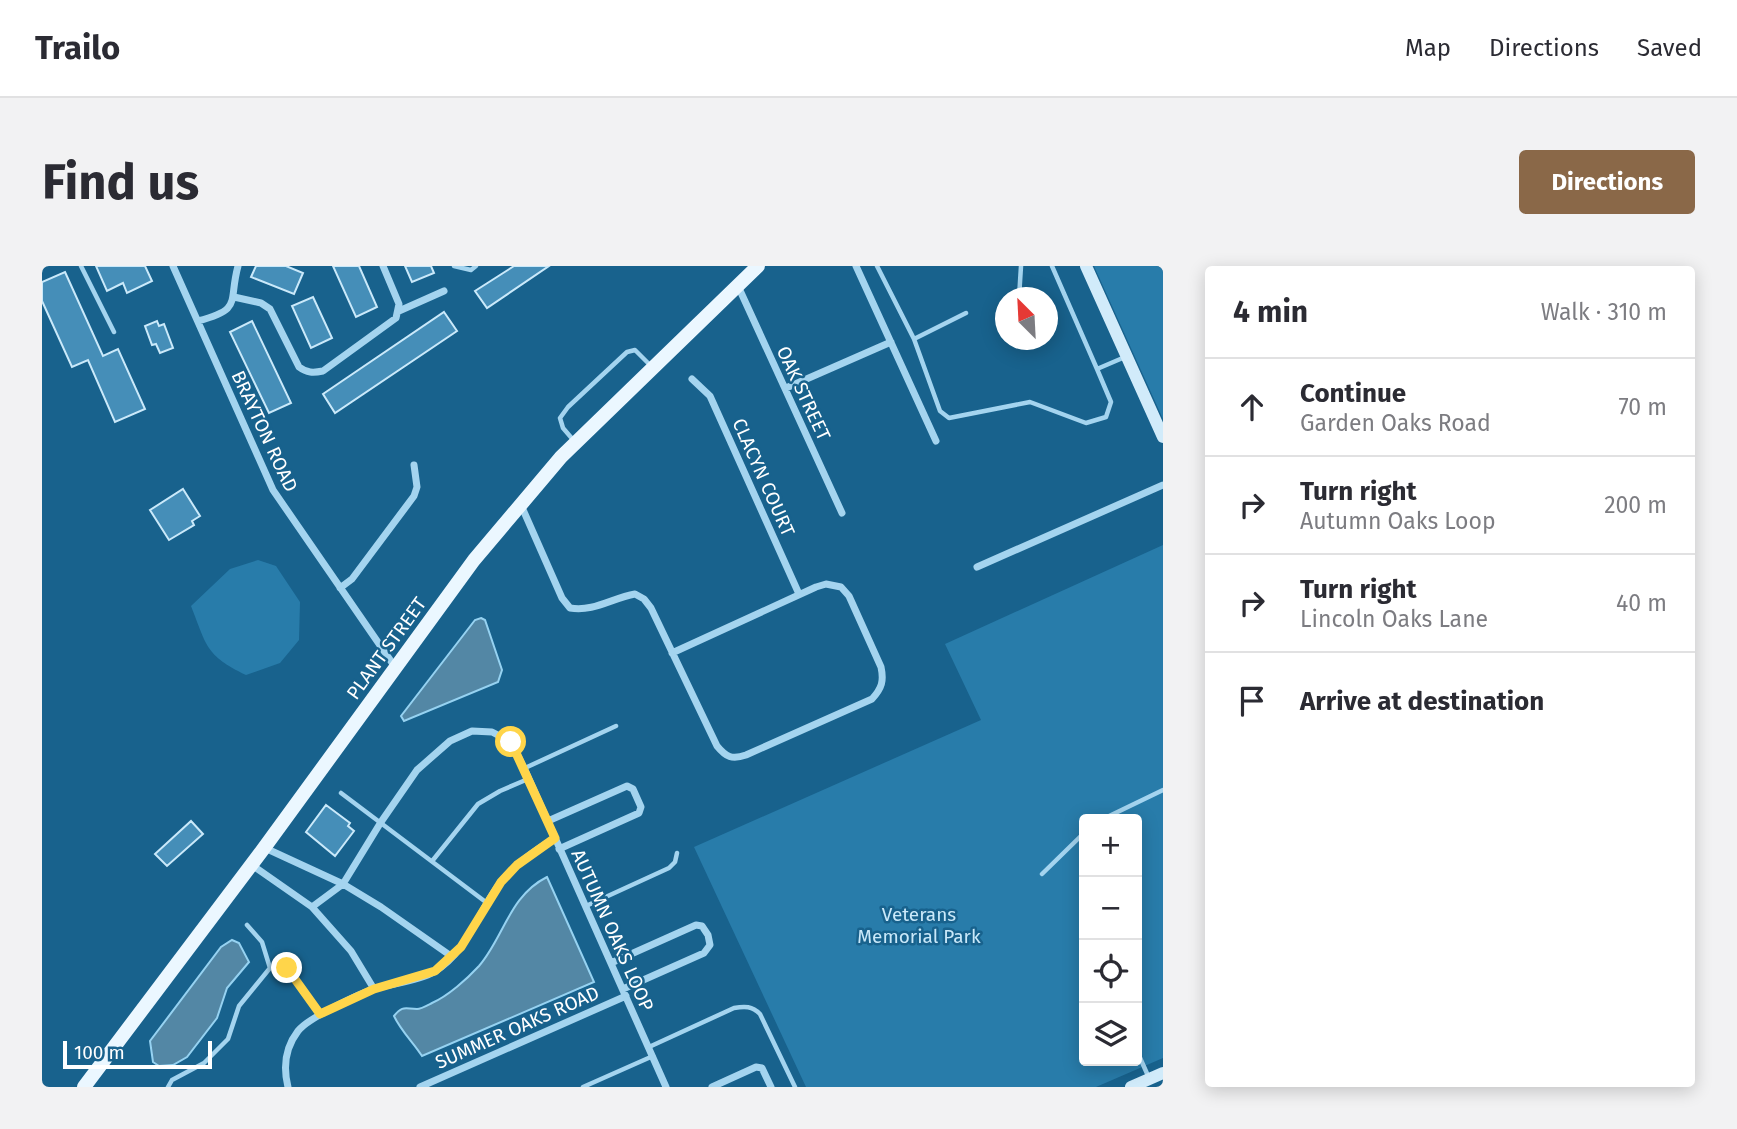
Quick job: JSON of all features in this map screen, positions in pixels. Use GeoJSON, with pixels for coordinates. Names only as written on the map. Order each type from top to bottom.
{"type":"FeatureCollection","features":[{"type":"Feature","properties":{"kind":"main road","name":"PLANT STREET"},"geometry":{"type":"LineString","coordinates":[[83,1087],[264,848],[474,560],[575,443],[758,266]]}},
{"type":"Feature","properties":{"kind":"street","name":"BRAYTON ROAD"},"geometry":{"type":"LineString","coordinates":[[173,266],[273,490],[396,668]]}},
{"type":"Feature","properties":{"kind":"street"},"geometry":{"type":"LineString","coordinates":[[198,321],[229,310],[234,297],[238,266]]}},
{"type":"Feature","properties":{"kind":"street"},"geometry":{"type":"LineString","coordinates":[[234,297],[261,303],[270,309],[299,367],[306,372],[315,373],[393,323],[399,311],[399,304],[383,266]]}},
{"type":"Feature","properties":{"kind":"street"},"geometry":{"type":"LineString","coordinates":[[856,266],[936,441]]}},
{"type":"Feature","properties":{"kind":"street"},"geometry":{"type":"LineString","coordinates":[[1086,266],[1163,437]]}},
{"type":"Feature","properties":{"kind":"street","name":"OAK STREET"},"geometry":{"type":"LineString","coordinates":[[737,286],[842,513]]}},
{"type":"Feature","properties":{"kind":"street"},"geometry":{"type":"LineString","coordinates":[[399,311],[444,291]]}},
{"type":"Feature","properties":{"kind":"street"},"geometry":{"type":"LineString","coordinates":[[786,388],[891,342]]}},
{"type":"Feature","properties":{"kind":"street","name":"CLACYN COURT"},"geometry":{"type":"LineString","coordinates":[[692,379],[710,396],[799,594]]}},
{"type":"Feature","properties":{"kind":"street"},"geometry":{"type":"LineString","coordinates":[[340,588],[352,579],[414,496],[417,487],[414,465]]}},
{"type":"Feature","properties":{"kind":"street"},"geometry":{"type":"LineString","coordinates":[[976,567],[1163,485]]}},
{"type":"Feature","properties":{"kind":"street"},"geometry":{"type":"LineString","coordinates":[[520,505],[562,597],[570,608],[593,608],[635,594],[644,599],[651,608],[672,653],[717,746],[725,756],[735,759],[872,699],[880,690],[883,679],[881,667],[849,596],[841,587],[826,584],[672,653]]}},
{"type":"Feature","properties":{"kind":"street"},"geometry":{"type":"LineString","coordinates":[[312,907],[343,884],[417,770],[450,741],[472,732],[492,732],[511,742],[555,838]]}},
{"type":"Feature","properties":{"kind":"street"},"geometry":{"type":"LineString","coordinates":[[548,821],[627,786],[634,789],[641,807],[639,813],[559,849]]}},
{"type":"Feature","properties":{"kind":"street","name":"AUTUMN OAKS LOOP"},"geometry":{"type":"LineString","coordinates":[[288,1087],[284,1072],[287,1053],[298,1030],[320,1014],[374,989],[435,971],[461,947],[501,882],[517,865],[555,838],[666,1087]]}},
{"type":"Feature","properties":{"kind":"street"},"geometry":{"type":"LineString","coordinates":[[264,848],[343,884],[451,956]]}},
{"type":"Feature","properties":{"kind":"street"},"geometry":{"type":"LineString","coordinates":[[252,864],[312,907],[351,951],[374,989]]}},
{"type":"Feature","properties":{"kind":"street","name":"SUMMER OAKS ROAD"},"geometry":{"type":"LineString","coordinates":[[420,1087],[704,953],[710,945],[708,934],[702,926],[695,925],[611,963]]}},
{"type":"Feature","properties":{"kind":"street"},"geometry":{"type":"LineString","coordinates":[[712,1087],[756,1067],[762,1068],[771,1087]]}},
{"type":"Feature","properties":{"kind":"street"},"geometry":{"type":"LineString","coordinates":[[1131,1087],[1163,1073]]}},
{"type":"Feature","properties":{"kind":"lane"},"geometry":{"type":"LineString","coordinates":[[81,266],[114,332]]}},
{"type":"Feature","properties":{"kind":"lane"},"geometry":{"type":"LineString","coordinates":[[454,266],[471,270],[476,266]]}},
{"type":"Feature","properties":{"kind":"lane"},"geometry":{"type":"LineString","coordinates":[[877,266],[914,339],[940,411],[949,418],[1030,401],[1086,423],[1106,417],[1111,402],[1052,266]]}},
{"type":"Feature","properties":{"kind":"lane"},"geometry":{"type":"LineString","coordinates":[[1020,287],[1021,266]]}},
{"type":"Feature","properties":{"kind":"lane"},"geometry":{"type":"LineString","coordinates":[[914,339],[966,313]]}},
{"type":"Feature","properties":{"kind":"lane"},"geometry":{"type":"LineString","coordinates":[[575,443],[561,424],[561,418],[568,407],[622,356],[635,350],[653,368]]}},
{"type":"Feature","properties":{"kind":"lane"},"geometry":{"type":"LineString","coordinates":[[1097,369],[1127,356]]}},
{"type":"Feature","properties":{"kind":"lane"},"geometry":{"type":"LineString","coordinates":[[524,768],[616,726]]}},
{"type":"Feature","properties":{"kind":"lane"},"geometry":{"type":"LineString","coordinates":[[433,860],[478,804],[529,779]]}},
{"type":"Feature","properties":{"kind":"lane"},"geometry":{"type":"LineString","coordinates":[[1114,814],[1163,792]]}},
{"type":"Feature","properties":{"kind":"lane"},"geometry":{"type":"LineString","coordinates":[[341,793],[488,904]]}},
{"type":"Feature","properties":{"kind":"lane"},"geometry":{"type":"LineString","coordinates":[[1042,874],[1079,838]]}},
{"type":"Feature","properties":{"kind":"lane"},"geometry":{"type":"LineString","coordinates":[[586,906],[669,868],[675,862],[677,853]]}},
{"type":"Feature","properties":{"kind":"lane"},"geometry":{"type":"LineString","coordinates":[[247,925],[262,942],[270,968]]}},
{"type":"Feature","properties":{"kind":"lane"},"geometry":{"type":"LineString","coordinates":[[270,968],[287,968],[320,1014]]}},
{"type":"Feature","properties":{"kind":"lane"},"geometry":{"type":"LineString","coordinates":[[168,1087],[172,1080],[204,1063],[228,1039],[239,1006],[270,968]]}},
{"type":"Feature","properties":{"kind":"lane"},"geometry":{"type":"LineString","coordinates":[[649,1047],[734,1008],[745,1006],[760,1014],[795,1087]]}},
{"type":"Feature","properties":{"kind":"lane"},"geometry":{"type":"LineString","coordinates":[[583,1087],[653,1056]]}},
{"type":"Feature","properties":{"kind":"lane"},"geometry":{"type":"LineString","coordinates":[[1142,1063],[1149,1079]]}},
{"type":"Feature","properties":{"kind":"green space"},"geometry":{"type":"Polygon","coordinates":[[[1094,266],[1163,266],[1163,419],[1094,266]]]}},
{"type":"Feature","properties":{"kind":"green space","name":"Veterans Memorial Park"},"geometry":{"type":"Polygon","coordinates":[[[1163,545],[1163,1058],[1096,1087],[806,1087],[694,847],[981,720],[945,644],[1163,545]]]}},
{"type":"Feature","properties":{"kind":"green space"},"geometry":{"type":"Polygon","coordinates":[[[258,560],[276,566],[300,602],[299,640],[280,663],[246,675],[222,661],[209,648],[191,606],[230,569],[258,560]]]}},
{"type":"Feature","properties":{"kind":"shaded area"},"geometry":{"type":"Polygon","coordinates":[[[475,620],[485,620],[502,670],[498,682],[404,721],[401,716],[475,620]]]}},
{"type":"Feature","properties":{"kind":"shaded area"},"geometry":{"type":"Polygon","coordinates":[[[547,877],[594,982],[422,1056],[394,1016],[402,1009],[427,1006],[463,982],[488,955],[515,906],[534,885],[547,877]]]}},
{"type":"Feature","properties":{"kind":"shaded area"},"geometry":{"type":"Polygon","coordinates":[[[232,940],[239,943],[249,962],[227,988],[217,1018],[187,1057],[173,1065],[159,1066],[153,1062],[150,1041],[221,947],[232,940]]]}},
{"type":"Feature","properties":{"kind":"building"},"geometry":{"type":"Polygon","coordinates":[[[96,266],[145,266],[152,281],[127,293],[123,283],[107,291],[96,266]]]}},
{"type":"Feature","properties":{"kind":"building"},"geometry":{"type":"Polygon","coordinates":[[[256,266],[286,266],[303,273],[294,294],[251,277],[256,266]]]}},
{"type":"Feature","properties":{"kind":"building"},"geometry":{"type":"Polygon","coordinates":[[[333,266],[359,266],[377,307],[356,317],[333,266]]]}},
{"type":"Feature","properties":{"kind":"building"},"geometry":{"type":"Polygon","coordinates":[[[405,266],[431,266],[434,273],[412,282],[405,266]]]}},
{"type":"Feature","properties":{"kind":"building"},"geometry":{"type":"Polygon","coordinates":[[[514,266],[549,266],[487,308],[475,291],[514,266]]]}},
{"type":"Feature","properties":{"kind":"building"},"geometry":{"type":"Polygon","coordinates":[[[65,272],[103,356],[118,349],[145,409],[115,422],[88,360],[72,367],[42,301],[42,282],[65,272]]]}},
{"type":"Feature","properties":{"kind":"building"},"geometry":{"type":"Polygon","coordinates":[[[313,297],[332,338],[311,348],[292,306],[313,297]]]}},
{"type":"Feature","properties":{"kind":"building"},"geometry":{"type":"Polygon","coordinates":[[[444,312],[457,331],[335,413],[323,394],[444,312]]]}},
{"type":"Feature","properties":{"kind":"building"},"geometry":{"type":"Polygon","coordinates":[[[157,321],[159,326],[164,324],[173,348],[160,353],[156,344],[152,345],[145,326],[157,321]]]}},
{"type":"Feature","properties":{"kind":"building"},"geometry":{"type":"Polygon","coordinates":[[[252,321],[291,403],[269,413],[230,332],[252,321]]]}},
{"type":"Feature","properties":{"kind":"building"},"geometry":{"type":"Polygon","coordinates":[[[183,489],[200,516],[192,521],[194,525],[169,540],[150,510],[183,489]]]}},
{"type":"Feature","properties":{"kind":"building"},"geometry":{"type":"Polygon","coordinates":[[[326,805],[350,823],[348,826],[354,831],[335,856],[306,832],[326,805]]]}},
{"type":"Feature","properties":{"kind":"building"},"geometry":{"type":"Polygon","coordinates":[[[191,821],[203,834],[167,866],[155,854],[191,821]]]}},
{"type":"Feature","properties":{"kind":"route"},"geometry":{"type":"LineString","coordinates":[[287,968],[320,1014],[374,989],[435,971],[461,947],[501,882],[517,865],[555,838],[511,742]]}}]}
